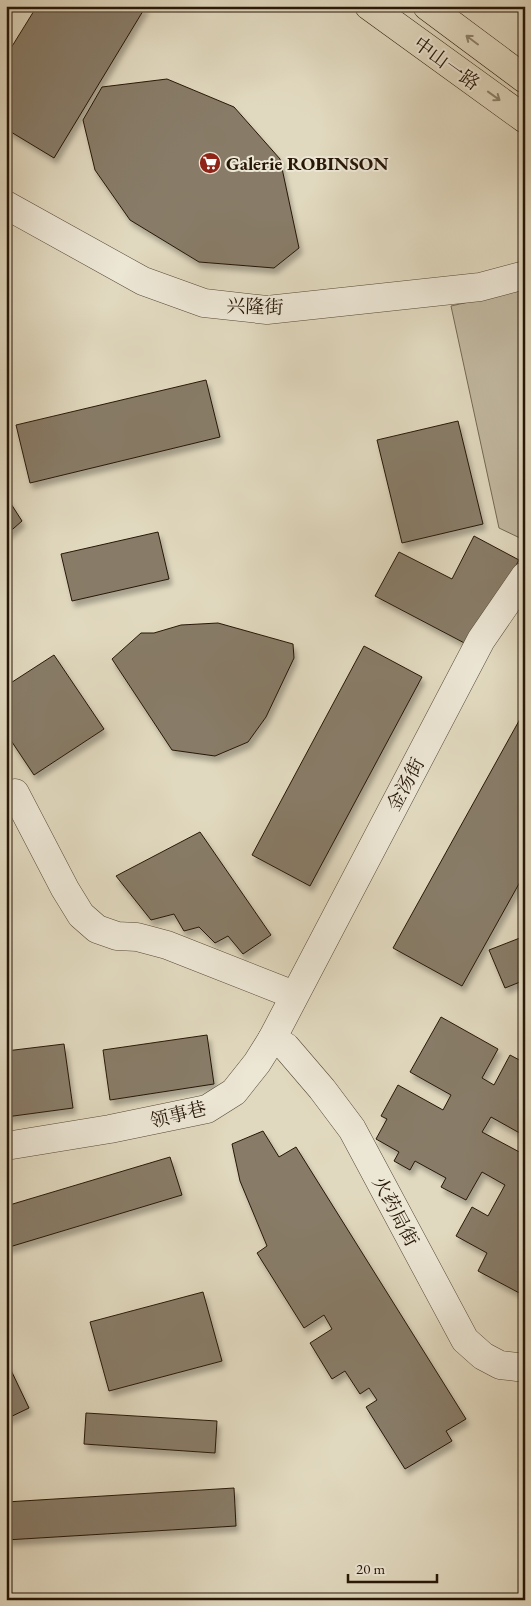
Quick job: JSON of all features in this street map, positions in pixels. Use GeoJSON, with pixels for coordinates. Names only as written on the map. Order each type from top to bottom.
{"type":"FeatureCollection","features":[{"type":"Feature","properties":{"kind":"main road","name":"中山一路"},"geometry":{"type":"LineString","coordinates":[[369,6],[525,119]]}},
{"type":"Feature","properties":{"kind":"main road","name":"中山一路"},"geometry":{"type":"LineString","coordinates":[[426,6],[525,79]]}},
{"type":"Feature","properties":{"kind":"street","name":"兴隆街"},"geometry":{"type":"LineString","coordinates":[[6,205],[143,281],[204,303],[266,310],[480,287],[525,275]]}},
{"type":"Feature","properties":{"kind":"street","name":"金汤街"},"geometry":{"type":"LineString","coordinates":[[294,995],[481,640],[525,576]]}},
{"type":"Feature","properties":{"kind":"street"},"geometry":{"type":"LineString","coordinates":[[15,793],[65,890],[81,915],[96,929],[117,936],[137,938],[167,946],[294,995]]}},
{"type":"Feature","properties":{"kind":"street","name":"领事巷"},"geometry":{"type":"LineString","coordinates":[[6,1146],[110,1129],[208,1109],[234,1092],[257,1063],[272,1039],[294,995]]}},
{"type":"Feature","properties":{"kind":"street","name":"火药局街"},"geometry":{"type":"LineString","coordinates":[[272,1039],[286,1047],[322,1088],[352,1129],[465,1340],[483,1356],[500,1365],[525,1368]]}},
{"type":"Feature","properties":{"kind":"shaded area"},"geometry":{"type":"Polygon","coordinates":[[[525,289],[525,532],[520,538],[499,528],[451,306],[525,289]]]}},
{"type":"Feature","properties":{"kind":"building"},"geometry":{"type":"Polygon","coordinates":[[[37,6],[146,6],[54,158],[6,129],[6,56],[37,6]]]}},
{"type":"Feature","properties":{"kind":"building"},"geometry":{"type":"Polygon","coordinates":[[[167,79],[234,107],[280,159],[299,248],[274,268],[199,262],[130,220],[95,170],[83,120],[102,87],[167,79]]]}},
{"type":"Feature","properties":{"kind":"building"},"geometry":{"type":"Polygon","coordinates":[[[206,380],[220,437],[30,483],[16,425],[206,380]]]}},
{"type":"Feature","properties":{"kind":"building"},"geometry":{"type":"Polygon","coordinates":[[[458,421],[483,524],[402,543],[377,440],[458,421]]]}},
{"type":"Feature","properties":{"kind":"building"},"geometry":{"type":"Polygon","coordinates":[[[6,496],[22,521],[6,535],[6,496]]]}},
{"type":"Feature","properties":{"kind":"building"},"geometry":{"type":"Polygon","coordinates":[[[158,532],[169,579],[72,601],[61,554],[158,532]]]}},
{"type":"Feature","properties":{"kind":"building"},"geometry":{"type":"Polygon","coordinates":[[[474,536],[519,560],[472,647],[375,596],[399,552],[452,579],[474,536]]]}},
{"type":"Feature","properties":{"kind":"building"},"geometry":{"type":"Polygon","coordinates":[[[218,623],[293,644],[294,658],[266,717],[248,742],[215,756],[172,750],[112,659],[141,633],[154,633],[181,625],[218,623]]]}},
{"type":"Feature","properties":{"kind":"building"},"geometry":{"type":"Polygon","coordinates":[[[364,646],[422,677],[310,886],[252,855],[364,646]]]}},
{"type":"Feature","properties":{"kind":"building"},"geometry":{"type":"Polygon","coordinates":[[[54,655],[104,729],[34,775],[6,733],[6,686],[54,655]]]}},
{"type":"Feature","properties":{"kind":"building"},"geometry":{"type":"Polygon","coordinates":[[[525,710],[525,873],[462,986],[393,948],[525,710]]]}},
{"type":"Feature","properties":{"kind":"building"},"geometry":{"type":"Polygon","coordinates":[[[200,832],[271,935],[243,954],[228,936],[215,943],[199,927],[184,931],[174,914],[151,920],[116,876],[200,832]]]}},
{"type":"Feature","properties":{"kind":"building"},"geometry":{"type":"Polygon","coordinates":[[[525,936],[525,980],[505,988],[489,950],[525,936]]]}},
{"type":"Feature","properties":{"kind":"building"},"geometry":{"type":"Polygon","coordinates":[[[441,1017],[498,1049],[482,1078],[494,1085],[510,1055],[525,1063],[525,1136],[491,1117],[482,1132],[525,1155],[525,1296],[478,1271],[487,1253],[456,1236],[472,1207],[488,1216],[505,1185],[482,1172],[466,1200],[441,1187],[446,1178],[415,1161],[410,1170],[394,1161],[399,1152],[376,1139],[387,1119],[381,1116],[398,1085],[443,1110],[451,1095],[410,1072],[441,1017]]]}},
{"type":"Feature","properties":{"kind":"building"},"geometry":{"type":"Polygon","coordinates":[[[207,1035],[214,1084],[110,1100],[103,1050],[207,1035]]]}},
{"type":"Feature","properties":{"kind":"building"},"geometry":{"type":"Polygon","coordinates":[[[64,1044],[73,1108],[6,1117],[6,1051],[64,1044]]]}},
{"type":"Feature","properties":{"kind":"building"},"geometry":{"type":"Polygon","coordinates":[[[263,1131],[279,1157],[296,1147],[466,1419],[446,1431],[452,1441],[405,1469],[366,1407],[377,1400],[369,1388],[360,1394],[345,1371],[332,1379],[310,1343],[332,1329],[324,1315],[304,1328],[257,1253],[267,1246],[240,1181],[232,1144],[263,1131]]]}},
{"type":"Feature","properties":{"kind":"building"},"geometry":{"type":"Polygon","coordinates":[[[170,1157],[182,1195],[6,1248],[6,1206],[170,1157]]]}},
{"type":"Feature","properties":{"kind":"building"},"geometry":{"type":"Polygon","coordinates":[[[203,1292],[222,1361],[109,1391],[90,1322],[203,1292]]]}},
{"type":"Feature","properties":{"kind":"building"},"geometry":{"type":"Polygon","coordinates":[[[9,1366],[29,1408],[6,1419],[6,1367],[9,1366]]]}},
{"type":"Feature","properties":{"kind":"building"},"geometry":{"type":"Polygon","coordinates":[[[86,1413],[217,1421],[215,1453],[84,1444],[86,1413]]]}},
{"type":"Feature","properties":{"kind":"building"},"geometry":{"type":"Polygon","coordinates":[[[234,1488],[236,1526],[6,1540],[6,1502],[234,1488]]]}},
{"type":"Feature","properties":{"kind":"place","name":"Galerie ROBINSON"},"geometry":{"type":"Point","coordinates":[210,163]}}]}
